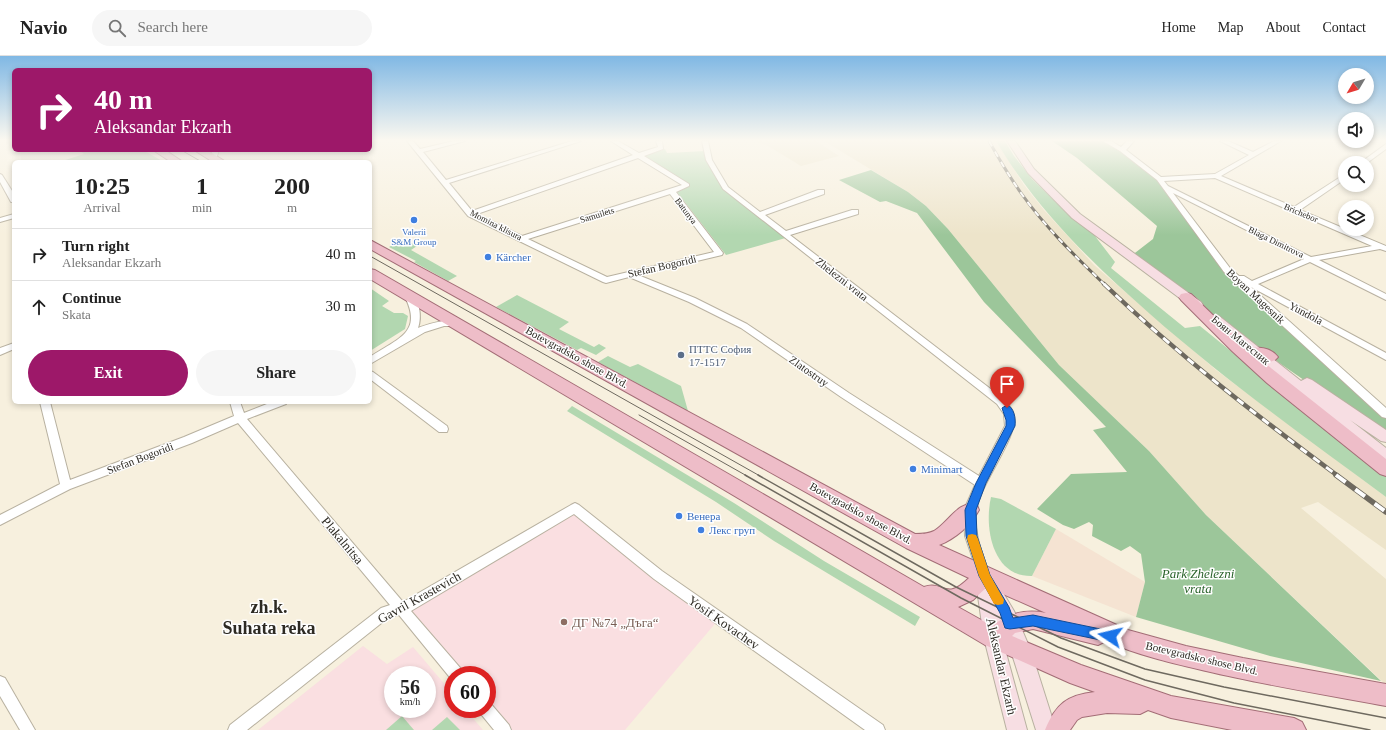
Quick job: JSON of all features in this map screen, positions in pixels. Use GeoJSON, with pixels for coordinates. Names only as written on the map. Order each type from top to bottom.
{"type":"FeatureCollection","features":[{"type":"Feature","properties":{"kind":"main road","name":"Botevgradsko shose Blvd."},"geometry":{"type":"LineString","coordinates":[[372,245],[913,542],[984,576],[1125,639],[1186,656],[1236,667],[1386,696]]}},
{"type":"Feature","properties":{"kind":"main road"},"geometry":{"type":"LineString","coordinates":[[372,274],[992,638],[1078,675],[1172,707]]}},
{"type":"Feature","properties":{"kind":"main road"},"geometry":{"type":"LineString","coordinates":[[1186,297],[1386,469]]}},
{"type":"Feature","properties":{"kind":"main road"},"geometry":{"type":"LineString","coordinates":[[1251,354],[1270,357]]}},
{"type":"Feature","properties":{"kind":"main road"},"geometry":{"type":"LineString","coordinates":[[913,542],[925,542],[939,538],[950,531],[970,510]]}},
{"type":"Feature","properties":{"kind":"main road"},"geometry":{"type":"LineString","coordinates":[[900,584],[946,600],[957,600],[964,596],[984,576]]}},
{"type":"Feature","properties":{"kind":"main road"},"geometry":{"type":"LineString","coordinates":[[992,638],[1010,624],[1033,620],[1125,639]]}},
{"type":"Feature","properties":{"kind":"main road"},"geometry":{"type":"LineString","coordinates":[[1057,730],[1061,720],[1073,709],[1086,705],[1120,701],[1172,707],[1294,730]]}},
{"type":"Feature","properties":{"kind":"street","name":"Momina klisura"},"geometry":{"type":"LineString","coordinates":[[437,172],[471,214],[523,238],[606,280]]}},
{"type":"Feature","properties":{"kind":"street"},"geometry":{"type":"LineString","coordinates":[[445,182],[476,172]]}},
{"type":"Feature","properties":{"kind":"street"},"geometry":{"type":"LineString","coordinates":[[471,214],[591,172]]}},
{"type":"Feature","properties":{"kind":"street","name":"Batunya"},"geometry":{"type":"LineString","coordinates":[[666,172],[687,185],[672,192],[719,253]]}},
{"type":"Feature","properties":{"kind":"street","name":"Zhelezni vrata"},"geometry":{"type":"LineString","coordinates":[[716,172],[725,188],[1001,402],[1009,414],[1010,426],[981,483]]}},
{"type":"Feature","properties":{"kind":"street"},"geometry":{"type":"LineString","coordinates":[[1032,172],[1076,216],[1209,314]]}},
{"type":"Feature","properties":{"kind":"street","name":"Boyan Magesnik"},"geometry":{"type":"LineString","coordinates":[[1151,172],[1166,187],[1226,270],[1248,285],[1386,414]]}},
{"type":"Feature","properties":{"kind":"street"},"geometry":{"type":"LineString","coordinates":[[1159,179],[1216,176],[1222,172]]}},
{"type":"Feature","properties":{"kind":"street"},"geometry":{"type":"LineString","coordinates":[[0,176],[3,184],[12,197]]}},
{"type":"Feature","properties":{"kind":"street","name":"Brichebor"},"geometry":{"type":"LineString","coordinates":[[1216,176],[1384,248]]}},
{"type":"Feature","properties":{"kind":"street"},"geometry":{"type":"LineString","coordinates":[[1295,210],[1338,181]]}},
{"type":"Feature","properties":{"kind":"street","name":"Blaga Dimitrova"},"geometry":{"type":"LineString","coordinates":[[1166,187],[1386,297]]}},
{"type":"Feature","properties":{"kind":"street","name":"Samuilets"},"geometry":{"type":"LineString","coordinates":[[523,238],[672,192]]}},
{"type":"Feature","properties":{"kind":"street"},"geometry":{"type":"LineString","coordinates":[[760,214],[821,192]]}},
{"type":"Feature","properties":{"kind":"street"},"geometry":{"type":"LineString","coordinates":[[785,234],[855,212]]}},
{"type":"Feature","properties":{"kind":"street"},"geometry":{"type":"LineString","coordinates":[[0,220],[12,217]]}},
{"type":"Feature","properties":{"kind":"street"},"geometry":{"type":"LineString","coordinates":[[1248,285],[1311,259],[1384,248]]}},
{"type":"Feature","properties":{"kind":"street","name":"Stefan Bogoridi"},"geometry":{"type":"LineString","coordinates":[[606,280],[719,253]]}},
{"type":"Feature","properties":{"kind":"street","name":"Zlatostruy"},"geometry":{"type":"LineString","coordinates":[[629,274],[692,300],[744,326],[845,395],[981,483]]}},
{"type":"Feature","properties":{"kind":"street","name":"Yundola"},"geometry":{"type":"LineString","coordinates":[[1248,285],[1386,356]]}},
{"type":"Feature","properties":{"kind":"street"},"geometry":{"type":"LineString","coordinates":[[408,295],[418,315],[410,335]]}},
{"type":"Feature","properties":{"kind":"street","name":"Боян Магесник"},"geometry":{"type":"LineString","coordinates":[[1209,314],[1251,354],[1386,456]]}},
{"type":"Feature","properties":{"kind":"street","name":"Боян Магесник"},"geometry":{"type":"LineString","coordinates":[[1209,314],[1386,437]]}},
{"type":"Feature","properties":{"kind":"street"},"geometry":{"type":"LineString","coordinates":[[372,360],[423,327],[434,324],[457,323]]}},
{"type":"Feature","properties":{"kind":"street"},"geometry":{"type":"LineString","coordinates":[[0,352],[12,347]]}},
{"type":"Feature","properties":{"kind":"street"},"geometry":{"type":"LineString","coordinates":[[372,376],[443,429]]}},
{"type":"Feature","properties":{"kind":"street"},"geometry":{"type":"LineString","coordinates":[[46,404],[66,486]]}},
{"type":"Feature","properties":{"kind":"street","name":"Plakalnitsa"},"geometry":{"type":"LineString","coordinates":[[236,404],[240,418],[450,666]]}},
{"type":"Feature","properties":{"kind":"street","name":"Stefan Bogoridi"},"geometry":{"type":"LineString","coordinates":[[0,520],[66,486],[188,440],[277,404]]}},
{"type":"Feature","properties":{"kind":"street"},"geometry":{"type":"LineString","coordinates":[[981,483],[970,510],[971,536],[984,576]]}},
{"type":"Feature","properties":{"kind":"street","name":"Gavril Krastevich"},"geometry":{"type":"LineString","coordinates":[[235,730],[386,612],[402,609],[575,508]]}},
{"type":"Feature","properties":{"kind":"street","name":"Yosif Kovachev"},"geometry":{"type":"LineString","coordinates":[[575,508],[664,579],[878,730]]}},
{"type":"Feature","properties":{"kind":"street","name":"Aleksandar Ekzarh"},"geometry":{"type":"LineString","coordinates":[[984,576],[1005,611],[1021,651],[1046,730]]}},
{"type":"Feature","properties":{"kind":"street","name":"Aleksandar Ekzarh"},"geometry":{"type":"LineString","coordinates":[[984,576],[992,638],[1017,730]]}},
{"type":"Feature","properties":{"kind":"street"},"geometry":{"type":"LineString","coordinates":[[0,683],[28,730]]}},
{"type":"Feature","properties":{"kind":"street"},"geometry":{"type":"LineString","coordinates":[[494,718],[504,730]]}},
{"type":"Feature","properties":{"kind":"shaded area"},"geometry":{"type":"Polygon","coordinates":[[[876,172],[1016,172],[1044,210],[1094,265],[1216,370],[1386,497],[1386,550],[1318,502],[1301,508],[1386,579],[1386,685],[1206,515],[1149,451],[1059,365],[948,229],[926,206],[908,192],[876,172]]]}},
{"type":"Feature","properties":{"kind":"shaded area","name":"ДГ №74 „Дъга“"},"geometry":{"type":"Polygon","coordinates":[[[575,508],[719,619],[625,730],[504,730],[494,718],[496,718],[496,666],[450,666],[402,609],[575,508]]]}},
{"type":"Feature","properties":{"kind":"shaded area"},"geometry":{"type":"Polygon","coordinates":[[[1056,529],[1145,582],[1136,617],[1032,576],[1056,529]]]}},
{"type":"Feature","properties":{"kind":"shaded area"},"geometry":{"type":"Polygon","coordinates":[[[363,646],[387,664],[413,647],[429,666],[384,666],[384,718],[436,718],[436,674],[444,683],[444,718],[473,718],[483,730],[258,730],[363,646]]]}},
{"type":"Feature","properties":{"kind":"green space"},"geometry":{"type":"Polygon","coordinates":[[[668,172],[717,172],[725,188],[789,237],[726,255],[677,192],[690,186],[668,172]]]}},
{"type":"Feature","properties":{"kind":"green space","name":"Park Zhelezni vrata"},"geometry":{"type":"Polygon","coordinates":[[[863,172],[875,172],[908,192],[926,206],[948,229],[1059,365],[1149,451],[1206,515],[1381,681],[1270,656],[1136,617],[1145,582],[1141,554],[1130,546],[1121,551],[1092,536],[1093,525],[1089,522],[1074,529],[1063,525],[1037,509],[1071,474],[1127,472],[1093,430],[1106,427],[984,302],[917,213],[886,201],[880,202],[839,180],[863,172]]]}},
{"type":"Feature","properties":{"kind":"green space"},"geometry":{"type":"Polygon","coordinates":[[[1017,172],[1027,172],[1062,208],[1095,236],[1115,262],[1111,268],[1185,328],[1200,326],[1386,477],[1386,497],[1296,431],[1207,362],[1150,314],[1106,274],[1066,234],[1029,190],[1017,172]]]}},
{"type":"Feature","properties":{"kind":"green space"},"geometry":{"type":"Polygon","coordinates":[[[1094,172],[1151,172],[1159,179],[1227,270],[1386,414],[1386,437],[1209,314],[1131,256],[1153,239],[1157,226],[1094,172]]]}},
{"type":"Feature","properties":{"kind":"green space"},"geometry":{"type":"Polygon","coordinates":[[[404,239],[417,246],[411,250],[457,276],[448,281],[414,262],[416,261],[389,247],[404,239]]]}},
{"type":"Feature","properties":{"kind":"green space"},"geometry":{"type":"Polygon","coordinates":[[[372,289],[389,301],[382,306],[394,313],[403,313],[408,316],[405,329],[372,350],[372,289]]]}},
{"type":"Feature","properties":{"kind":"green space"},"geometry":{"type":"Polygon","coordinates":[[[517,295],[569,322],[559,329],[594,347],[599,344],[606,348],[596,355],[581,348],[577,350],[496,307],[517,295]]]}},
{"type":"Feature","properties":{"kind":"green space"},"geometry":{"type":"Polygon","coordinates":[[[608,356],[630,367],[638,364],[681,386],[688,411],[598,362],[608,356]]]}},
{"type":"Feature","properties":{"kind":"green space"},"geometry":{"type":"Polygon","coordinates":[[[572,406],[734,503],[824,561],[920,617],[915,626],[774,541],[716,502],[567,411],[572,406]]]}},
{"type":"Feature","properties":{"kind":"green space"},"geometry":{"type":"Polygon","coordinates":[[[991,497],[1001,499],[1056,529],[1032,576],[1018,574],[1008,568],[1000,559],[994,548],[990,535],[989,522],[991,497]]]}},
{"type":"Feature","properties":{"kind":"green space"},"geometry":{"type":"Polygon","coordinates":[[[400,718],[404,718],[414,730],[386,730],[400,718]]]}},
{"type":"Feature","properties":{"kind":"green space"},"geometry":{"type":"Polygon","coordinates":[[[446,718],[448,718],[460,730],[432,730],[446,718]]]}},
{"type":"Feature","properties":{"kind":"tram line"},"geometry":{"type":"LineString","coordinates":[[372,257],[760,476]]}},
{"type":"Feature","properties":{"kind":"tram line"},"geometry":{"type":"LineString","coordinates":[[639,415],[747,476]]}},
{"type":"Feature","properties":{"kind":"tram line"},"geometry":{"type":"LineString","coordinates":[[745,475],[961,598],[1058,647],[1145,680],[1234,703],[1370,730]]}},
{"type":"Feature","properties":{"kind":"tram line"},"geometry":{"type":"LineString","coordinates":[[758,475],[956,587],[1061,638],[1145,669],[1224,687],[1386,718]]}},
{"type":"Feature","properties":{"kind":"railway"},"geometry":{"type":"LineString","coordinates":[[1007,172],[1040,218],[1104,284]]}},
{"type":"Feature","properties":{"kind":"railway"},"geometry":{"type":"LineString","coordinates":[[1104,284],[1160,335],[1218,384],[1338,476]]}},
{"type":"Feature","properties":{"kind":"railway"},"geometry":{"type":"LineString","coordinates":[[1336,475],[1386,512]]}},
{"type":"Feature","properties":{"kind":"slow traffic"},"geometry":{"type":"LineString","coordinates":[[972,539],[984,576],[998,600]]}},
{"type":"Feature","properties":{"kind":"place","name":"Valerii S&M Group"},"geometry":{"type":"Point","coordinates":[414,220]}},
{"type":"Feature","properties":{"kind":"place","name":"Кärcher"},"geometry":{"type":"Point","coordinates":[488,257]}},
{"type":"Feature","properties":{"kind":"place","name":"ПТТС София 17-1517"},"geometry":{"type":"Point","coordinates":[681,355]}},
{"type":"Feature","properties":{"kind":"place","name":"Minimart"},"geometry":{"type":"Point","coordinates":[913,469]}},
{"type":"Feature","properties":{"kind":"place","name":"Венера"},"geometry":{"type":"Point","coordinates":[679,516]}},
{"type":"Feature","properties":{"kind":"place","name":"Лекс груп"},"geometry":{"type":"Point","coordinates":[701,530]}},
{"type":"Feature","properties":{"kind":"place","name":"ДГ №74 „Дъга“"},"geometry":{"type":"Point","coordinates":[564,622]}},
{"type":"Feature","properties":{"kind":"district","name":"zh.k. Suhata reka"},"geometry":{"type":"Point","coordinates":[269,617]}},
{"type":"Feature","properties":{"kind":"route"},"geometry":{"type":"LineString","coordinates":[[1007,408],[1011,420],[1010,426],[981,483],[970,510],[971,536],[984,576],[1005,611],[1010,624],[1033,620],[1110,636]]}}]}
